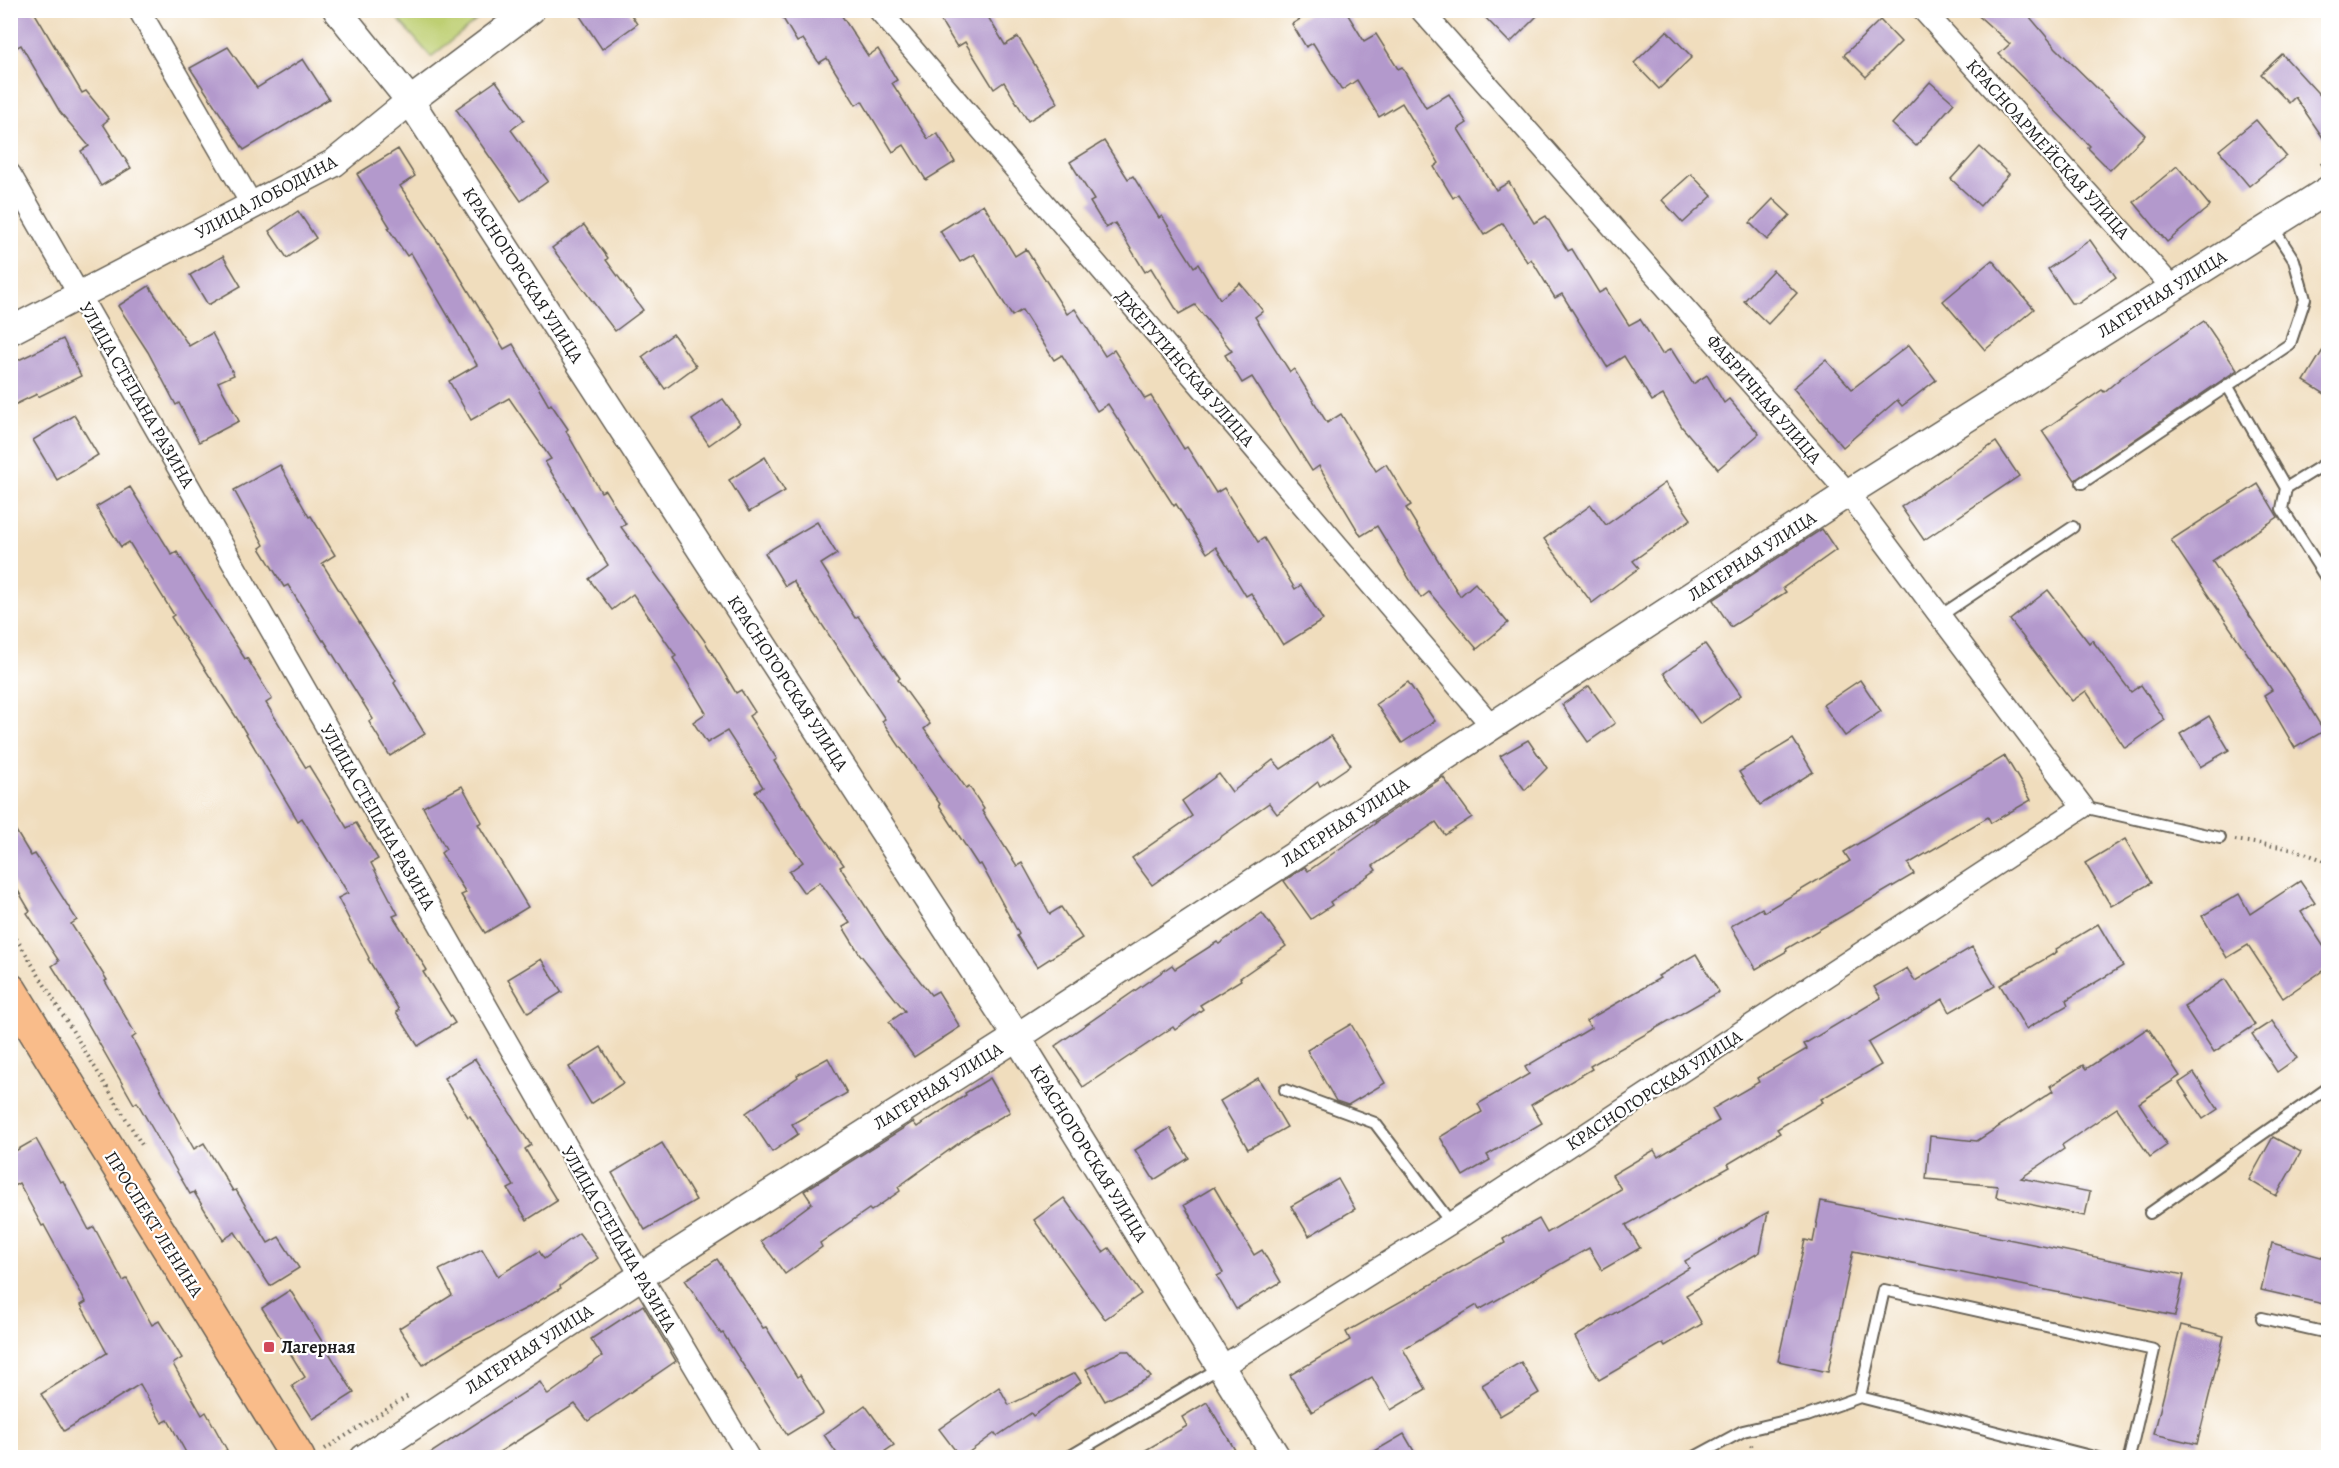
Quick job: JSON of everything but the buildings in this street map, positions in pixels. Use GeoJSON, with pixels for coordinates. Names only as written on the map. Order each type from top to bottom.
{"type":"FeatureCollection","features":[{"type":"Feature","properties":{"kind":"main road","name":"ПРОСПЕКТ ЛЕНИНА"},"geometry":{"type":"LineString","coordinates":[[10,990],[298,1458]]}},
{"type":"Feature","properties":{"kind":"street"},"geometry":{"type":"LineString","coordinates":[[140,10],[252,205]]}},
{"type":"Feature","properties":{"kind":"street","name":"КРАСНОГОРСКАЯ УЛИЦА"},"geometry":{"type":"LineString","coordinates":[[337,10],[410,101],[1017,1036],[1277,1458]]}},
{"type":"Feature","properties":{"kind":"street","name":"УЛИЦА ЛОБОДИНА"},"geometry":{"type":"LineString","coordinates":[[10,331],[334,163],[410,101],[531,10]]}},
{"type":"Feature","properties":{"kind":"street","name":"ДЖЕГУТИНСКАЯ УЛИЦА"},"geometry":{"type":"LineString","coordinates":[[879,10],[1492,726]]}},
{"type":"Feature","properties":{"kind":"street","name":"ФАБРИЧНАЯ УЛИЦА"},"geometry":{"type":"LineString","coordinates":[[1421,10],[1848,494],[2083,807]]}},
{"type":"Feature","properties":{"kind":"street","name":"КРАСНОАРМЕЙСКАЯ УЛИЦА"},"geometry":{"type":"LineString","coordinates":[[1923,10],[2172,287]]}},
{"type":"Feature","properties":{"kind":"street","name":"УЛИЦА СТЕПАНА РАЗИНА"},"geometry":{"type":"LineString","coordinates":[[10,174],[641,1276],[749,1458]]}},
{"type":"Feature","properties":{"kind":"street","name":"ЛАГЕРНАЯ УЛИЦА"},"geometry":{"type":"LineString","coordinates":[[364,1458],[641,1276],[1017,1036],[1848,494],[2328,190]]}},
{"type":"Feature","properties":{"kind":"street","name":"КРАСНОГОРСКАЯ УЛИЦА"},"geometry":{"type":"LineString","coordinates":[[1221,1367],[1451,1223],[2083,807]]}},
{"type":"Feature","properties":{"kind":"lane"},"geometry":{"type":"LineString","coordinates":[[2082,483],[2290,344],[2305,299],[2294,260],[2272,226]]}},
{"type":"Feature","properties":{"kind":"lane"},"geometry":{"type":"LineString","coordinates":[[2227,386],[2286,488],[2282,509],[2328,581]]}},
{"type":"Feature","properties":{"kind":"lane"},"geometry":{"type":"LineString","coordinates":[[2286,488],[2328,462]]}},
{"type":"Feature","properties":{"kind":"lane"},"geometry":{"type":"LineString","coordinates":[[1940,616],[2073,527]]}},
{"type":"Feature","properties":{"kind":"lane"},"geometry":{"type":"LineString","coordinates":[[2083,807],[2220,838]]}},
{"type":"Feature","properties":{"kind":"lane"},"geometry":{"type":"LineString","coordinates":[[2150,1213],[2328,1088]]}},
{"type":"Feature","properties":{"kind":"lane"},"geometry":{"type":"LineString","coordinates":[[1286,1090],[1375,1124],[1451,1223]]}},
{"type":"Feature","properties":{"kind":"lane"},"geometry":{"type":"LineString","coordinates":[[1860,1397],[1884,1290],[2142,1347],[2154,1350],[2129,1458]]}},
{"type":"Feature","properties":{"kind":"lane"},"geometry":{"type":"LineString","coordinates":[[2262,1318],[2328,1333]]}},
{"type":"Feature","properties":{"kind":"lane"},"geometry":{"type":"LineString","coordinates":[[1067,1458],[1221,1367]]}},
{"type":"Feature","properties":{"kind":"lane"},"geometry":{"type":"LineString","coordinates":[[1693,1458],[1743,1431],[1807,1416],[1860,1397],[2098,1458]]}},
{"type":"Feature","properties":{"kind":"path"},"geometry":{"type":"LineString","coordinates":[[2220,838],[2294,849],[2328,861]]}},
{"type":"Feature","properties":{"kind":"green space"},"geometry":{"type":"Polygon","coordinates":[[[391,11],[488,11],[431,57],[391,11]]]}},
{"type":"Feature","properties":{"kind":"place","name":"Лагерная"},"geometry":{"type":"Point","coordinates":[269,1347]}}]}
